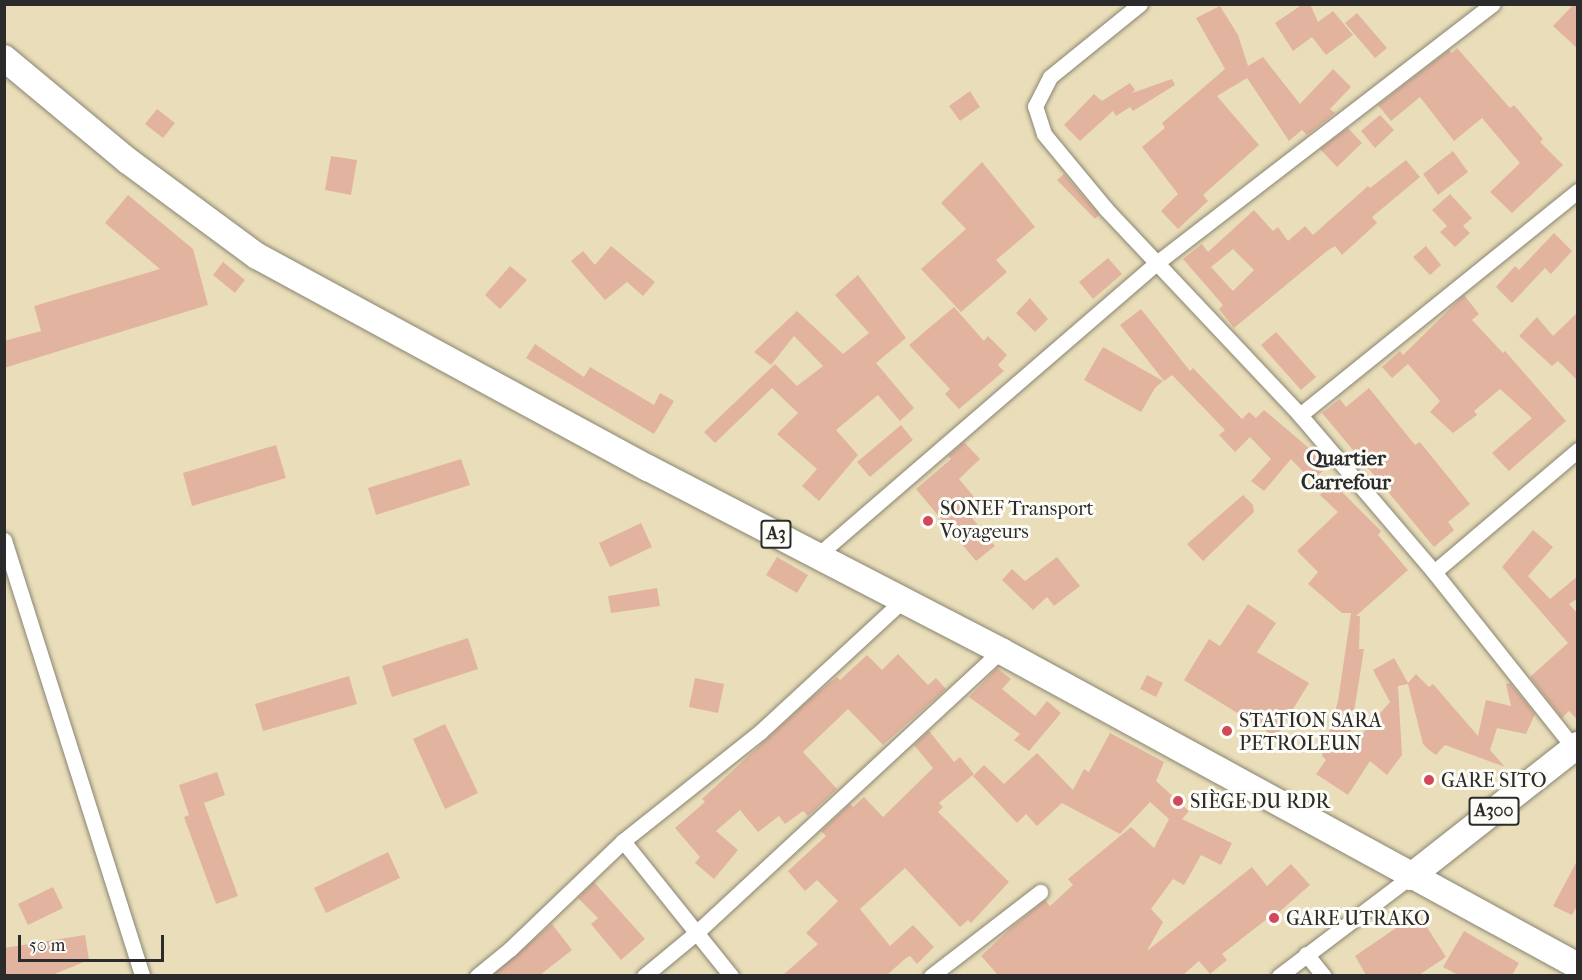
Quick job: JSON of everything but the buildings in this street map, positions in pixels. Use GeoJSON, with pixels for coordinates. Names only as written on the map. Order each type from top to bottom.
{"type":"FeatureCollection","features":[{"type":"Feature","properties":{"kind":"highway","name":"A3"},"geometry":{"type":"LineString","coordinates":[[4,58],[128,161],[257,256],[565,424],[1001,651],[1578,966]]}},
{"type":"Feature","properties":{"kind":"highway","name":"A300"},"geometry":{"type":"LineString","coordinates":[[1410,876],[1576,747]]}},
{"type":"Feature","properties":{"kind":"street"},"geometry":{"type":"LineString","coordinates":[[1140,4],[1050,77],[1035,106],[1044,134],[1106,209],[1159,261],[1300,416],[1434,572],[1576,747]]}},
{"type":"Feature","properties":{"kind":"street"},"geometry":{"type":"LineString","coordinates":[[818,555],[1159,261],[1493,4]]}},
{"type":"Feature","properties":{"kind":"street"},"geometry":{"type":"LineString","coordinates":[[1300,416],[1578,191]]}},
{"type":"Feature","properties":{"kind":"street"},"geometry":{"type":"LineString","coordinates":[[1434,572],[1578,450]]}},
{"type":"Feature","properties":{"kind":"street"},"geometry":{"type":"LineString","coordinates":[[4,540],[142,975]]}},
{"type":"Feature","properties":{"kind":"street"},"geometry":{"type":"LineString","coordinates":[[477,975],[510,949],[623,841],[760,732],[903,600]]}},
{"type":"Feature","properties":{"kind":"street"},"geometry":{"type":"LineString","coordinates":[[644,975],[696,933],[1001,651]]}},
{"type":"Feature","properties":{"kind":"street"},"geometry":{"type":"LineString","coordinates":[[623,841],[730,975]]}},
{"type":"Feature","properties":{"kind":"street"},"geometry":{"type":"LineString","coordinates":[[1279,975],[1410,876]]}},
{"type":"Feature","properties":{"kind":"street"},"geometry":{"type":"LineString","coordinates":[[931,975],[1040,892]]}},
{"type":"Feature","properties":{"kind":"street"},"geometry":{"type":"LineString","coordinates":[[1306,954],[1324,975]]}},
{"type":"Feature","properties":{"kind":"place","name":"SONEF Transport Voyageurs"},"geometry":{"type":"Point","coordinates":[928,521]}},
{"type":"Feature","properties":{"kind":"place","name":"STATION SARA PETROLEUN"},"geometry":{"type":"Point","coordinates":[1227,731]}},
{"type":"Feature","properties":{"kind":"place","name":"GARE SITO"},"geometry":{"type":"Point","coordinates":[1429,780]}},
{"type":"Feature","properties":{"kind":"place","name":"SIÈGE DU RDR"},"geometry":{"type":"Point","coordinates":[1178,801]}},
{"type":"Feature","properties":{"kind":"place","name":"GARE UTRAKO"},"geometry":{"type":"Point","coordinates":[1274,918]}},
{"type":"Feature","properties":{"kind":"district","name":"Quartier Carrefour"},"geometry":{"type":"Point","coordinates":[1346,470]}}]}
